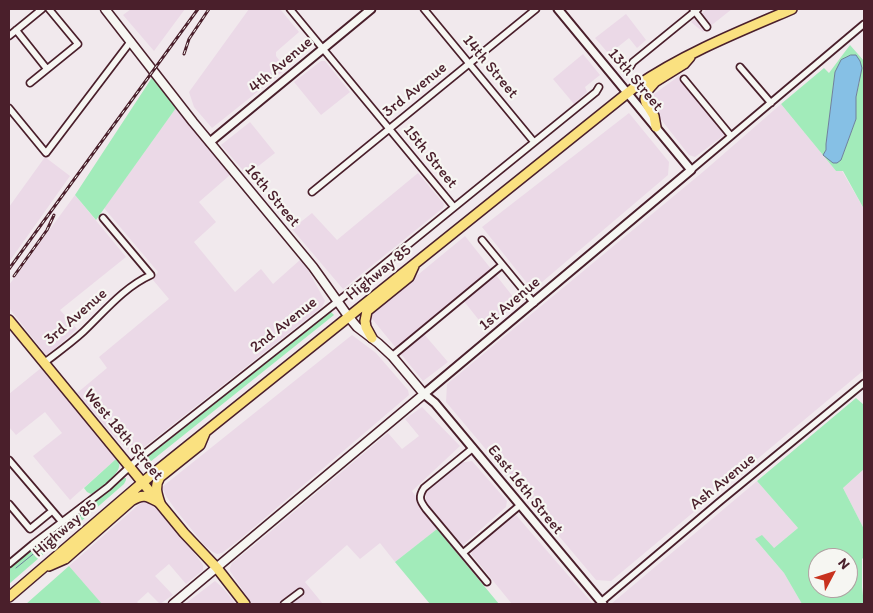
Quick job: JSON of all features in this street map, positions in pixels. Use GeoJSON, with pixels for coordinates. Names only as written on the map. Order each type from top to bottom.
{"type":"FeatureCollection","features":[{"type":"Feature","properties":{"kind":"main road","name":"16th Street"},"geometry":{"type":"LineString","coordinates":[[105,9],[210,142],[313,267],[348,316],[392,356],[424,394]]}},
{"type":"Feature","properties":{"kind":"main road","name":"Highway 85"},"geometry":{"type":"LineString","coordinates":[[9,596],[143,482],[628,93],[694,52],[792,9]]}},
{"type":"Feature","properties":{"kind":"main road"},"geometry":{"type":"LineString","coordinates":[[656,127],[654,116],[645,100],[647,91],[655,82],[684,64],[694,52]]}},
{"type":"Feature","properties":{"kind":"main road"},"geometry":{"type":"LineString","coordinates":[[372,338],[366,327],[367,311],[409,277],[415,264]]}},
{"type":"Feature","properties":{"kind":"main road","name":"West 18th Street"},"geometry":{"type":"LineString","coordinates":[[9,320],[184,533],[245,604]]}},
{"type":"Feature","properties":{"kind":"main road","name":"1st Avenue"},"geometry":{"type":"LineString","coordinates":[[173,604],[424,394]]}},
{"type":"Feature","properties":{"kind":"main road"},"geometry":{"type":"LineString","coordinates":[[160,503],[156,490],[158,480],[200,445],[206,432]]}},
{"type":"Feature","properties":{"kind":"main road"},"geometry":{"type":"LineString","coordinates":[[39,570],[65,559],[130,501],[137,497],[146,496],[160,503]]}},
{"type":"Feature","properties":{"kind":"street"},"geometry":{"type":"LineString","coordinates":[[9,36],[42,9]]}},
{"type":"Feature","properties":{"kind":"street"},"geometry":{"type":"LineString","coordinates":[[30,83],[78,44],[49,9]]}},
{"type":"Feature","properties":{"kind":"street","name":"15th Street"},"geometry":{"type":"LineString","coordinates":[[290,9],[454,208]]}},
{"type":"Feature","properties":{"kind":"street","name":"4th Avenue"},"geometry":{"type":"LineString","coordinates":[[210,142],[371,9]]}},
{"type":"Feature","properties":{"kind":"street","name":"14th Street"},"geometry":{"type":"LineString","coordinates":[[424,9],[534,142]]}},
{"type":"Feature","properties":{"kind":"street","name":"3rd Avenue"},"geometry":{"type":"LineString","coordinates":[[312,192],[536,9]]}},
{"type":"Feature","properties":{"kind":"street","name":"13th Street"},"geometry":{"type":"LineString","coordinates":[[558,9],[691,170]]}},
{"type":"Feature","properties":{"kind":"street"},"geometry":{"type":"LineString","coordinates":[[630,67],[633,62],[695,10],[707,26]]}},
{"type":"Feature","properties":{"kind":"street","name":"1st Avenue"},"geometry":{"type":"LineString","coordinates":[[424,394],[864,24]]}},
{"type":"Feature","properties":{"kind":"street"},"geometry":{"type":"LineString","coordinates":[[16,30],[47,69]]}},
{"type":"Feature","properties":{"kind":"street"},"geometry":{"type":"LineString","coordinates":[[9,108],[46,153],[131,41]]}},
{"type":"Feature","properties":{"kind":"street"},"geometry":{"type":"LineString","coordinates":[[740,67],[771,103]]}},
{"type":"Feature","properties":{"kind":"street"},"geometry":{"type":"LineString","coordinates":[[684,79],[731,136]]}},
{"type":"Feature","properties":{"kind":"street","name":"2nd Avenue"},"geometry":{"type":"LineString","coordinates":[[9,564],[108,487],[130,467],[308,323],[454,208],[596,92],[599,87]]}},
{"type":"Feature","properties":{"kind":"street","name":"3rd Avenue"},"geometry":{"type":"LineString","coordinates":[[44,363],[81,333],[129,288],[150,275],[103,218]]}},
{"type":"Feature","properties":{"kind":"street"},"geometry":{"type":"LineString","coordinates":[[482,240],[534,303]]}},
{"type":"Feature","properties":{"kind":"street"},"geometry":{"type":"LineString","coordinates":[[392,356],[502,265]]}},
{"type":"Feature","properties":{"kind":"street","name":"Ash Avenue"},"geometry":{"type":"LineString","coordinates":[[602,603],[718,503],[864,383]]}},
{"type":"Feature","properties":{"kind":"street","name":"East 16th Street"},"geometry":{"type":"LineString","coordinates":[[424,394],[434,402],[602,603]]}},
{"type":"Feature","properties":{"kind":"street"},"geometry":{"type":"LineString","coordinates":[[473,448],[424,488],[420,498],[426,509],[488,582]]}},
{"type":"Feature","properties":{"kind":"street"},"geometry":{"type":"LineString","coordinates":[[9,460],[62,522]]}},
{"type":"Feature","properties":{"kind":"street"},"geometry":{"type":"LineString","coordinates":[[9,504],[30,529],[52,511]]}},
{"type":"Feature","properties":{"kind":"street"},"geometry":{"type":"LineString","coordinates":[[463,553],[520,506]]}},
{"type":"Feature","properties":{"kind":"street"},"geometry":{"type":"LineString","coordinates":[[284,604],[300,592]]}},
{"type":"Feature","properties":{"kind":"shaded area"},"geometry":{"type":"Polygon","coordinates":[[[131,9],[185,9],[154,51],[123,15],[131,9]]]}},
{"type":"Feature","properties":{"kind":"shaded area"},"geometry":{"type":"Polygon","coordinates":[[[249,9],[280,9],[299,32],[276,52],[276,56],[286,69],[212,128],[194,107],[189,92],[249,9]]]}},
{"type":"Feature","properties":{"kind":"shaded area"},"geometry":{"type":"Polygon","coordinates":[[[707,9],[732,9],[703,32],[691,22],[707,9]]]}},
{"type":"Feature","properties":{"kind":"shaded area"},"geometry":{"type":"Polygon","coordinates":[[[626,14],[646,40],[637,48],[629,38],[609,54],[595,38],[626,14]]]}},
{"type":"Feature","properties":{"kind":"shaded area"},"geometry":{"type":"Polygon","coordinates":[[[583,54],[600,75],[585,87],[587,92],[574,104],[553,79],[583,54]]]}},
{"type":"Feature","properties":{"kind":"shaded area"},"geometry":{"type":"Polygon","coordinates":[[[321,61],[325,61],[350,92],[321,115],[294,82],[321,61]]]}},
{"type":"Feature","properties":{"kind":"shaded area"},"geometry":{"type":"Polygon","coordinates":[[[679,76],[727,133],[695,157],[689,155],[652,108],[650,97],[679,76]]]}},
{"type":"Feature","properties":{"kind":"shaded area"},"geometry":{"type":"Polygon","coordinates":[[[781,104],[836,171],[842,171],[864,209],[864,370],[611,581],[596,580],[446,402],[447,384],[704,171],[781,104]]]}},
{"type":"Feature","properties":{"kind":"shaded area"},"geometry":{"type":"Polygon","coordinates":[[[176,108],[230,175],[199,202],[216,222],[194,242],[235,292],[261,269],[273,284],[301,259],[325,301],[322,307],[139,451],[130,451],[117,440],[77,393],[107,368],[99,357],[169,299],[153,280],[158,272],[104,208],[176,108]]]}},
{"type":"Feature","properties":{"kind":"shaded area"},"geometry":{"type":"Polygon","coordinates":[[[629,113],[669,162],[668,175],[535,288],[531,288],[482,227],[629,113]]]}},
{"type":"Feature","properties":{"kind":"shaded area"},"geometry":{"type":"Polygon","coordinates":[[[250,122],[275,153],[247,175],[221,145],[250,122]]]}},
{"type":"Feature","properties":{"kind":"shaded area"},"geometry":{"type":"Polygon","coordinates":[[[45,157],[70,176],[9,262],[9,207],[45,157]]]}},
{"type":"Feature","properties":{"kind":"shaded area"},"geometry":{"type":"Polygon","coordinates":[[[418,173],[444,204],[443,208],[343,289],[292,229],[312,213],[337,240],[418,173]]]}},
{"type":"Feature","properties":{"kind":"shaded area"},"geometry":{"type":"Polygon","coordinates":[[[75,195],[126,257],[60,310],[77,329],[47,356],[9,308],[9,285],[75,195]]]}},
{"type":"Feature","properties":{"kind":"shaded area"},"geometry":{"type":"Polygon","coordinates":[[[465,236],[518,303],[486,329],[463,300],[423,333],[448,362],[423,381],[369,315],[465,236]]]}},
{"type":"Feature","properties":{"kind":"shaded area"},"geometry":{"type":"Polygon","coordinates":[[[352,335],[376,353],[408,390],[409,395],[239,540],[222,553],[217,554],[213,552],[205,546],[175,509],[162,487],[352,335]]]}},
{"type":"Feature","properties":{"kind":"shaded area"},"geometry":{"type":"Polygon","coordinates":[[[41,368],[116,459],[70,500],[33,456],[62,433],[45,412],[16,435],[9,427],[9,394],[41,368]]]}},
{"type":"Feature","properties":{"kind":"shaded area"},"geometry":{"type":"Polygon","coordinates":[[[422,407],[460,446],[412,491],[437,529],[395,562],[380,543],[360,559],[347,545],[305,582],[323,604],[252,604],[230,571],[232,563],[388,433],[402,449],[419,436],[405,419],[422,407]]]}},
{"type":"Feature","properties":{"kind":"shaded area"},"geometry":{"type":"Polygon","coordinates":[[[472,461],[507,501],[506,507],[462,546],[426,502],[426,491],[459,463],[472,461]]]}},
{"type":"Feature","properties":{"kind":"shaded area"},"geometry":{"type":"Polygon","coordinates":[[[864,469],[864,529],[843,488],[864,469]]]}},
{"type":"Feature","properties":{"kind":"shaded area"},"geometry":{"type":"Polygon","coordinates":[[[757,481],[798,528],[774,548],[755,539],[784,573],[802,604],[611,604],[757,481]]]}},
{"type":"Feature","properties":{"kind":"shaded area"},"geometry":{"type":"Polygon","coordinates":[[[144,500],[150,501],[190,547],[203,565],[203,570],[186,584],[169,564],[155,576],[173,595],[160,604],[148,592],[137,602],[139,604],[101,604],[69,566],[144,500]]]}},
{"type":"Feature","properties":{"kind":"shaded area"},"geometry":{"type":"Polygon","coordinates":[[[516,515],[593,604],[512,604],[472,555],[471,551],[516,515]]]}},
{"type":"Feature","properties":{"kind":"shaded area"},"geometry":{"type":"Polygon","coordinates":[[[215,581],[236,604],[185,604],[215,581]]]}},
{"type":"Feature","properties":{"kind":"green space"},"geometry":{"type":"Polygon","coordinates":[[[850,45],[864,61],[864,209],[843,171],[836,171],[781,104],[824,68],[829,73],[850,45]],[[835,72],[824,155],[841,160],[856,119],[856,97],[860,80],[835,72]]]}},
{"type":"Feature","properties":{"kind":"green space"},"geometry":{"type":"Polygon","coordinates":[[[153,76],[176,108],[96,220],[75,195],[153,76]]]}},
{"type":"Feature","properties":{"kind":"green space"},"geometry":{"type":"Polygon","coordinates":[[[330,311],[334,315],[145,466],[143,465],[142,462],[146,458],[330,311]]]}},
{"type":"Feature","properties":{"kind":"green space"},"geometry":{"type":"Polygon","coordinates":[[[856,398],[864,405],[864,469],[843,488],[864,529],[862,587],[864,604],[802,604],[784,573],[755,539],[762,535],[774,548],[798,528],[757,481],[856,398]]]}},
{"type":"Feature","properties":{"kind":"green space"},"geometry":{"type":"Polygon","coordinates":[[[116,459],[119,466],[115,474],[91,494],[87,492],[84,488],[116,459]]]}},
{"type":"Feature","properties":{"kind":"green space"},"geometry":{"type":"Polygon","coordinates":[[[124,478],[126,480],[124,484],[9,584],[9,568],[35,545],[124,478]]]}},
{"type":"Feature","properties":{"kind":"green space"},"geometry":{"type":"Polygon","coordinates":[[[437,529],[499,604],[430,604],[395,562],[437,529]]]}},
{"type":"Feature","properties":{"kind":"green space"},"geometry":{"type":"Polygon","coordinates":[[[69,566],[102,604],[26,604],[69,566]]]}},
{"type":"Feature","properties":{"kind":"water"},"geometry":{"type":"Polygon","coordinates":[[[851,55],[856,55],[862,68],[856,97],[856,119],[841,160],[833,163],[823,155],[826,150],[835,72],[841,60],[851,55]]]}},
{"type":"Feature","properties":{"kind":"waterway"},"geometry":{"type":"LineString","coordinates":[[16,568],[85,512]]}},
{"type":"Feature","properties":{"kind":"railway"},"geometry":{"type":"LineString","coordinates":[[9,269],[198,9]]}},
{"type":"Feature","properties":{"kind":"railway"},"geometry":{"type":"LineString","coordinates":[[184,54],[189,39],[209,9]]}},
{"type":"Feature","properties":{"kind":"railway"},"geometry":{"type":"LineString","coordinates":[[14,276],[47,230],[54,215]]}}]}
